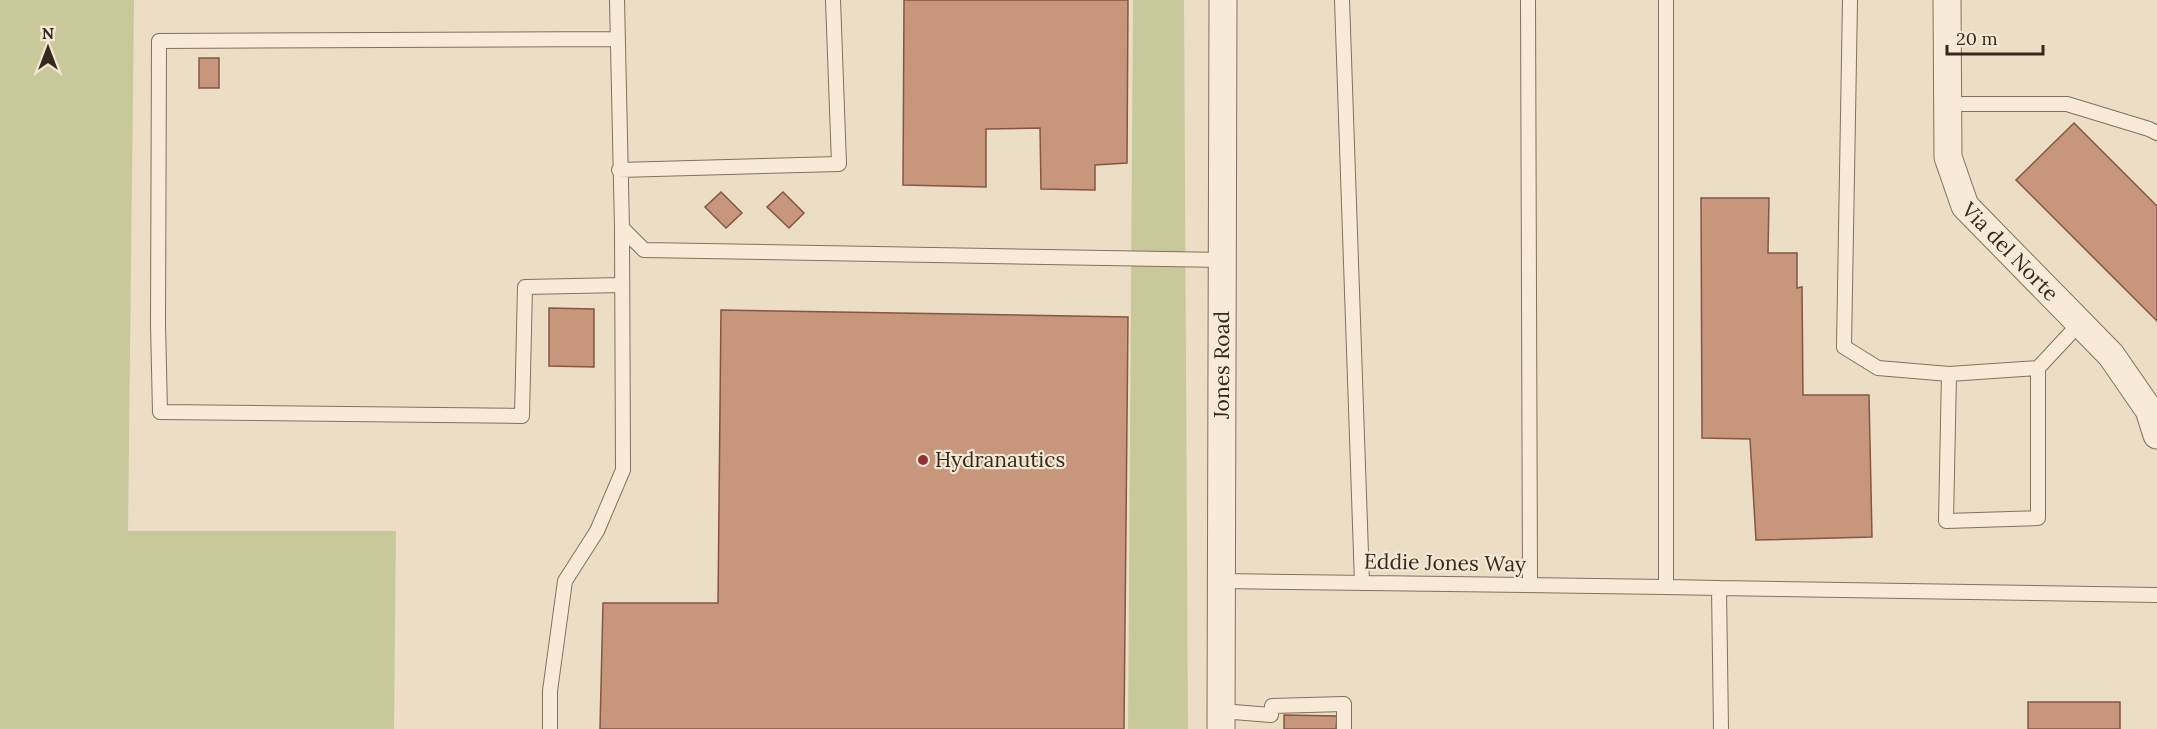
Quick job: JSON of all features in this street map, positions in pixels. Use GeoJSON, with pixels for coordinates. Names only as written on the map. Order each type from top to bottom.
{"type":"FeatureCollection","features":[{"type":"Feature","properties":{"kind":"street","name":"Jones Road"},"geometry":{"type":"LineString","coordinates":[[1221,720],[1223,0]]}},
{"type":"Feature","properties":{"kind":"street","name":"Via del Norte"},"geometry":{"type":"LineString","coordinates":[[1947,0],[1948,157],[1965,206],[2118,364],[2149,410],[2157,435]]}},
{"type":"Feature","properties":{"kind":"lane"},"geometry":{"type":"LineString","coordinates":[[550,729],[550,691],[565,581],[597,531],[622,470],[622,228],[616,0]]}},
{"type":"Feature","properties":{"kind":"lane"},"geometry":{"type":"LineString","coordinates":[[620,170],[839,164],[833,0]]}},
{"type":"Feature","properties":{"kind":"lane"},"geometry":{"type":"LineString","coordinates":[[1342,0],[1362,583]]}},
{"type":"Feature","properties":{"kind":"lane"},"geometry":{"type":"LineString","coordinates":[[1528,0],[1530,585]]}},
{"type":"Feature","properties":{"kind":"lane"},"geometry":{"type":"LineString","coordinates":[[1666,0],[1666,587]]}},
{"type":"Feature","properties":{"kind":"lane"},"geometry":{"type":"LineString","coordinates":[[1850,0],[1844,347],[1878,368],[1948,374],[2038,368]]}},
{"type":"Feature","properties":{"kind":"lane"},"geometry":{"type":"LineString","coordinates":[[617,39],[159,41],[160,412],[522,416],[525,287],[622,285]]}},
{"type":"Feature","properties":{"kind":"lane"},"geometry":{"type":"LineString","coordinates":[[1948,104],[2067,104],[2149,129],[2157,134]]}},
{"type":"Feature","properties":{"kind":"lane"},"geometry":{"type":"LineString","coordinates":[[622,228],[644,250],[1224,260]]}},
{"type":"Feature","properties":{"kind":"lane"},"geometry":{"type":"LineString","coordinates":[[1948,374],[1946,521],[2038,519],[2038,368],[2080,323]]}},
{"type":"Feature","properties":{"kind":"lane","name":"Eddie Jones Way"},"geometry":{"type":"LineString","coordinates":[[1223,580],[2157,594]]}},
{"type":"Feature","properties":{"kind":"lane"},"geometry":{"type":"LineString","coordinates":[[1719,588],[1721,729]]}},
{"type":"Feature","properties":{"kind":"lane"},"geometry":{"type":"LineString","coordinates":[[1221,720],[1271,715],[1272,706],[1344,704],[1344,729]]}},
{"type":"Feature","properties":{"kind":"green space"},"geometry":{"type":"Polygon","coordinates":[[[0,0],[134,0],[128,531],[396,531],[394,729],[0,729],[0,0]]]}},
{"type":"Feature","properties":{"kind":"green space"},"geometry":{"type":"Polygon","coordinates":[[[1133,0],[1184,0],[1188,729],[1128,729],[1133,0]]]}},
{"type":"Feature","properties":{"kind":"building"},"geometry":{"type":"Polygon","coordinates":[[[904,0],[1128,0],[1127,163],[1095,165],[1095,190],[1041,189],[1040,128],[986,129],[986,187],[903,185],[904,0]]]}},
{"type":"Feature","properties":{"kind":"building"},"geometry":{"type":"Polygon","coordinates":[[[199,58],[219,58],[219,88],[199,88],[199,58]]]}},
{"type":"Feature","properties":{"kind":"building"},"geometry":{"type":"Polygon","coordinates":[[[2074,123],[2157,206],[2157,321],[2016,180],[2074,123]]]}},
{"type":"Feature","properties":{"kind":"building"},"geometry":{"type":"Polygon","coordinates":[[[721,192],[742,213],[726,228],[705,207],[721,192]]]}},
{"type":"Feature","properties":{"kind":"building"},"geometry":{"type":"Polygon","coordinates":[[[783,192],[804,213],[789,228],[767,207],[783,192]]]}},
{"type":"Feature","properties":{"kind":"building"},"geometry":{"type":"Polygon","coordinates":[[[1701,198],[1769,198],[1768,253],[1797,253],[1797,288],[1802,287],[1803,395],[1869,395],[1872,537],[1756,540],[1750,439],[1702,438],[1701,198]]]}},
{"type":"Feature","properties":{"kind":"building"},"geometry":{"type":"Polygon","coordinates":[[[549,308],[594,309],[594,367],[549,366],[549,308]]]}},
{"type":"Feature","properties":{"kind":"building","name":"Hydranautics"},"geometry":{"type":"Polygon","coordinates":[[[721,310],[1128,317],[1124,729],[600,729],[603,603],[718,603],[721,310]]]}},
{"type":"Feature","properties":{"kind":"building"},"geometry":{"type":"Polygon","coordinates":[[[2028,702],[2120,702],[2120,729],[2028,729],[2028,702]]]}},
{"type":"Feature","properties":{"kind":"building"},"geometry":{"type":"Polygon","coordinates":[[[1284,715],[1337,716],[1336,729],[1284,729],[1284,715]]]}},
{"type":"Feature","properties":{"kind":"place","name":"Hydranautics"},"geometry":{"type":"Point","coordinates":[923,460]}}]}
